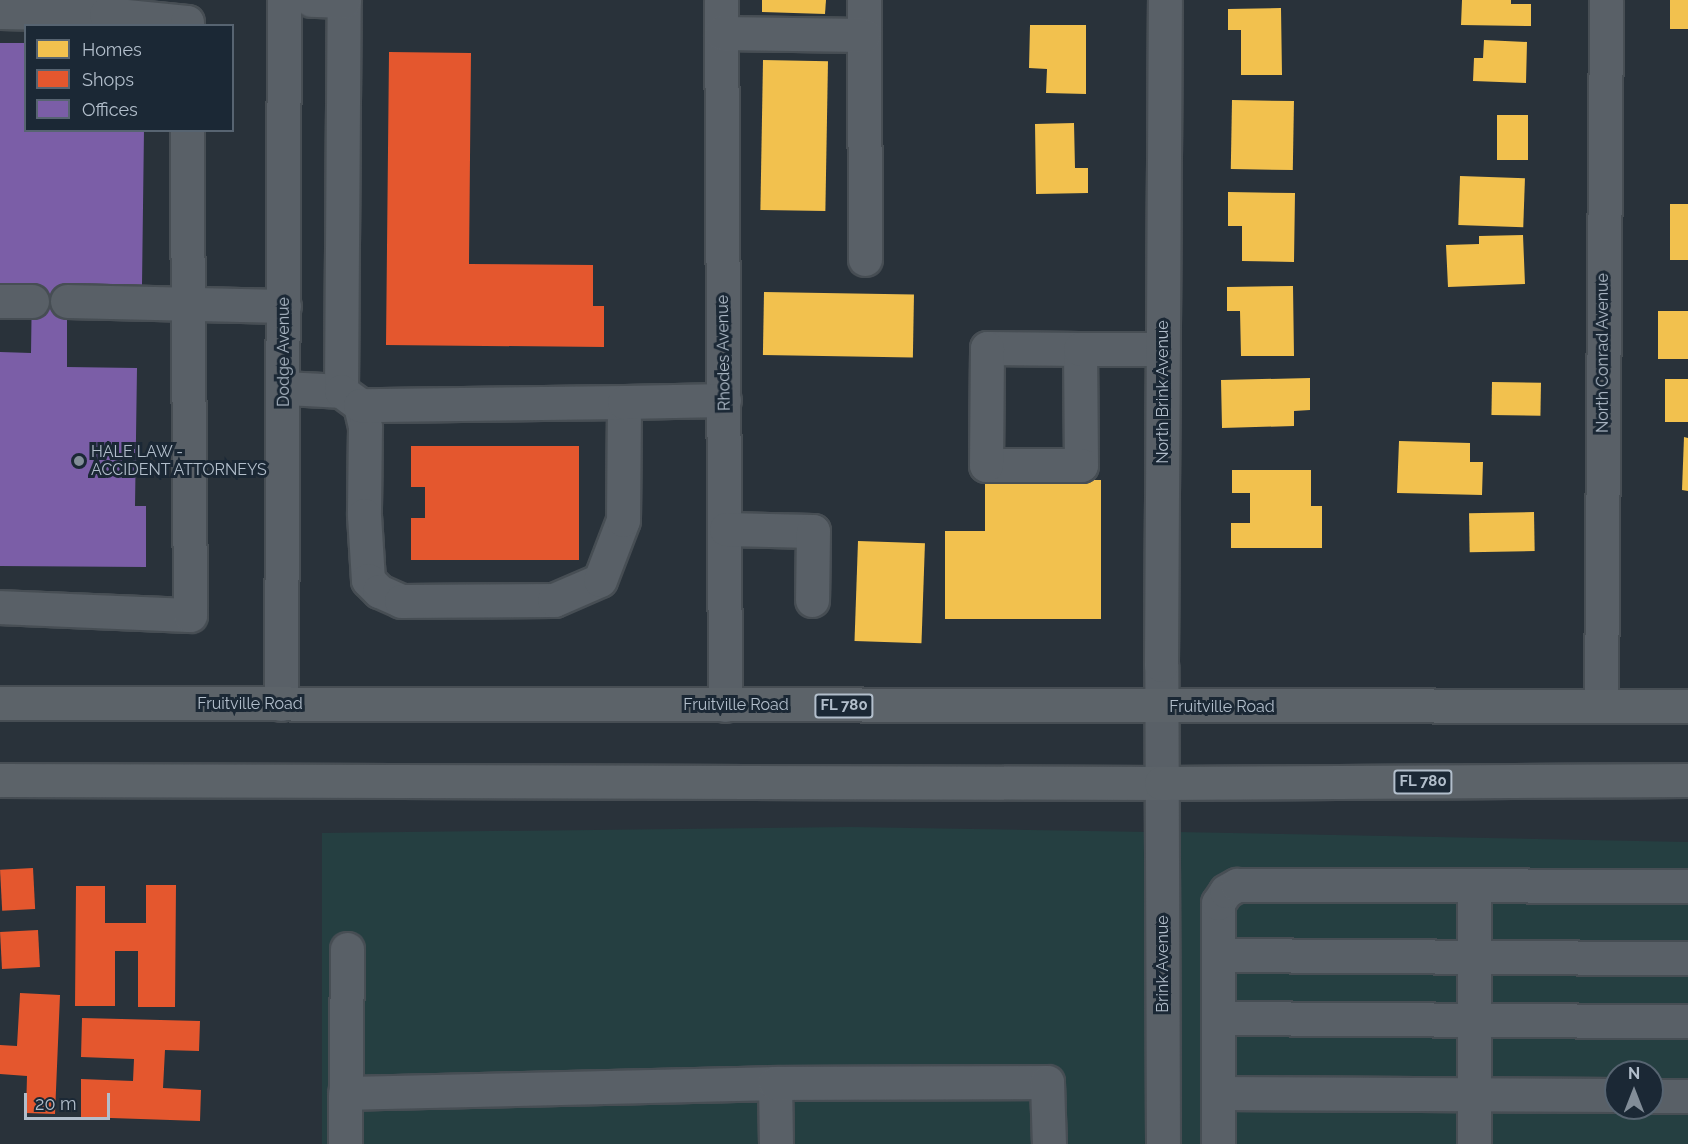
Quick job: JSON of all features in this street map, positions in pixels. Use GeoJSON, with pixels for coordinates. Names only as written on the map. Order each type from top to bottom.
{"type":"FeatureCollection","features":[{"type":"Feature","properties":{"kind":"main road","name":"Fruitville Road"},"geometry":{"type":"LineString","coordinates":[[0,703],[1161,707],[1688,706]]}},
{"type":"Feature","properties":{"kind":"main road","name":"FL 780"},"geometry":{"type":"LineString","coordinates":[[0,780],[1161,783],[1688,780]]}},
{"type":"Feature","properties":{"kind":"street","name":"Dodge Avenue"},"geometry":{"type":"LineString","coordinates":[[282,704],[284,0]]}},
{"type":"Feature","properties":{"kind":"street"},"geometry":{"type":"LineString","coordinates":[[311,0],[344,1],[350,398],[365,427],[364,515],[368,580],[379,591],[401,601],[554,600],[600,580],[623,520],[624,402]]}},
{"type":"Feature","properties":{"kind":"street","name":"Rhodes Avenue"},"geometry":{"type":"LineString","coordinates":[[721,0],[726,529],[725,705]]}},
{"type":"Feature","properties":{"kind":"street"},"geometry":{"type":"LineString","coordinates":[[864,0],[865,259]]}},
{"type":"Feature","properties":{"kind":"street","name":"North Brink Avenue"},"geometry":{"type":"LineString","coordinates":[[1161,783],[1165,0]]}},
{"type":"Feature","properties":{"kind":"street","name":"North Conrad Avenue"},"geometry":{"type":"LineString","coordinates":[[1600,706],[1606,0]]}},
{"type":"Feature","properties":{"kind":"street"},"geometry":{"type":"LineString","coordinates":[[0,12],[106,14],[187,22],[187,24]]}},
{"type":"Feature","properties":{"kind":"street"},"geometry":{"type":"LineString","coordinates":[[721,33],[864,35]]}},
{"type":"Feature","properties":{"kind":"street"},"geometry":{"type":"LineString","coordinates":[[0,607],[190,615],[187,132]]}},
{"type":"Feature","properties":{"kind":"street"},"geometry":{"type":"LineString","coordinates":[[67,301],[284,306]]}},
{"type":"Feature","properties":{"kind":"street"},"geometry":{"type":"LineString","coordinates":[[1080,349],[1081,465],[986,465],[987,348],[1163,349]]}},
{"type":"Feature","properties":{"kind":"street"},"geometry":{"type":"LineString","coordinates":[[284,388],[350,398],[624,402],[724,400]]}},
{"type":"Feature","properties":{"kind":"street"},"geometry":{"type":"LineString","coordinates":[[726,529],[813,531],[812,600]]}},
{"type":"Feature","properties":{"kind":"street","name":"Brink Avenue"},"geometry":{"type":"LineString","coordinates":[[1161,783],[1163,1144]]}},
{"type":"Feature","properties":{"kind":"street"},"geometry":{"type":"LineString","coordinates":[[1218,1144],[1218,903],[1226,891],[1237,885],[1688,886]]}},
{"type":"Feature","properties":{"kind":"street"},"geometry":{"type":"LineString","coordinates":[[1474,886],[1474,1144]]}},
{"type":"Feature","properties":{"kind":"street"},"geometry":{"type":"LineString","coordinates":[[345,1144],[346,949]]}},
{"type":"Feature","properties":{"kind":"street"},"geometry":{"type":"LineString","coordinates":[[1218,955],[1688,958]]}},
{"type":"Feature","properties":{"kind":"street"},"geometry":{"type":"LineString","coordinates":[[1218,1018],[1688,1021]]}},
{"type":"Feature","properties":{"kind":"street"},"geometry":{"type":"LineString","coordinates":[[345,1093],[775,1083],[1047,1082],[1049,1144]]}},
{"type":"Feature","properties":{"kind":"street"},"geometry":{"type":"LineString","coordinates":[[775,1083],[776,1144]]}},
{"type":"Feature","properties":{"kind":"street"},"geometry":{"type":"LineString","coordinates":[[1218,1093],[1604,1095]]}},
{"type":"Feature","properties":{"kind":"street"},"geometry":{"type":"LineString","coordinates":[[1664,1096],[1688,1096]]}},
{"type":"Feature","properties":{"kind":"green space"},"geometry":{"type":"Polygon","coordinates":[[[850,827],[1148,832],[1148,1144],[322,1144],[322,833],[850,827]]]}},
{"type":"Feature","properties":{"kind":"green space"},"geometry":{"type":"Polygon","coordinates":[[[1177,832],[1688,842],[1688,1144],[1178,1144],[1177,832]]]}},
{"type":"Feature","properties":{"kind":"building: Homes"},"geometry":{"type":"Polygon","coordinates":[[[762,0],[826,0],[825,14],[762,12],[762,0]]]}},
{"type":"Feature","properties":{"kind":"building: Homes"},"geometry":{"type":"Polygon","coordinates":[[[1462,0],[1511,0],[1511,4],[1531,4],[1531,26],[1461,25],[1462,0]]]}},
{"type":"Feature","properties":{"kind":"building: Homes"},"geometry":{"type":"Polygon","coordinates":[[[1670,0],[1688,0],[1688,29],[1670,29],[1670,0]]]}},
{"type":"Feature","properties":{"kind":"building: Homes"},"geometry":{"type":"Polygon","coordinates":[[[1281,8],[1282,75],[1241,75],[1241,30],[1228,30],[1228,9],[1281,8]]]}},
{"type":"Feature","properties":{"kind":"building: Homes"},"geometry":{"type":"Polygon","coordinates":[[[1030,25],[1086,25],[1086,94],[1046,93],[1047,69],[1029,68],[1030,25]]]}},
{"type":"Feature","properties":{"kind":"building: Homes"},"geometry":{"type":"Polygon","coordinates":[[[1484,40],[1527,42],[1526,83],[1473,81],[1474,58],[1483,58],[1484,40]]]}},
{"type":"Feature","properties":{"kind":"building: Homes"},"geometry":{"type":"Polygon","coordinates":[[[763,60],[828,61],[825,211],[760,210],[763,60]]]}},
{"type":"Feature","properties":{"kind":"building: Homes"},"geometry":{"type":"Polygon","coordinates":[[[1232,100],[1294,101],[1293,170],[1231,169],[1232,100]]]}},
{"type":"Feature","properties":{"kind":"building: Homes"},"geometry":{"type":"Polygon","coordinates":[[[1497,115],[1528,115],[1528,160],[1497,160],[1497,115]]]}},
{"type":"Feature","properties":{"kind":"building: Homes"},"geometry":{"type":"Polygon","coordinates":[[[1074,123],[1075,168],[1088,168],[1088,193],[1036,194],[1035,124],[1074,123]]]}},
{"type":"Feature","properties":{"kind":"building: Homes"},"geometry":{"type":"Polygon","coordinates":[[[1460,176],[1525,178],[1523,227],[1458,225],[1460,176]]]}},
{"type":"Feature","properties":{"kind":"building: Homes"},"geometry":{"type":"Polygon","coordinates":[[[1228,192],[1295,193],[1294,262],[1242,261],[1242,226],[1228,226],[1228,192]]]}},
{"type":"Feature","properties":{"kind":"building: Homes"},"geometry":{"type":"Polygon","coordinates":[[[1670,204],[1688,204],[1688,260],[1670,260],[1670,204]]]}},
{"type":"Feature","properties":{"kind":"building: Homes"},"geometry":{"type":"Polygon","coordinates":[[[1523,235],[1525,284],[1448,287],[1446,245],[1479,244],[1479,236],[1523,235]]]}},
{"type":"Feature","properties":{"kind":"building: Homes"},"geometry":{"type":"Polygon","coordinates":[[[1293,286],[1294,356],[1241,356],[1240,311],[1227,311],[1227,287],[1293,286]]]}},
{"type":"Feature","properties":{"kind":"building: Homes"},"geometry":{"type":"Polygon","coordinates":[[[764,292],[914,295],[913,358],[763,355],[764,292]]]}},
{"type":"Feature","properties":{"kind":"building: Homes"},"geometry":{"type":"Polygon","coordinates":[[[1658,311],[1688,311],[1688,359],[1658,359],[1658,311]]]}},
{"type":"Feature","properties":{"kind":"building: Homes"},"geometry":{"type":"Polygon","coordinates":[[[1310,378],[1310,410],[1294,411],[1294,426],[1222,428],[1221,380],[1310,378]]]}},
{"type":"Feature","properties":{"kind":"building: Homes"},"geometry":{"type":"Polygon","coordinates":[[[1665,379],[1688,379],[1688,422],[1665,422],[1665,379]]]}},
{"type":"Feature","properties":{"kind":"building: Homes"},"geometry":{"type":"Polygon","coordinates":[[[1492,382],[1541,383],[1540,416],[1491,415],[1492,382]]]}},
{"type":"Feature","properties":{"kind":"building: Homes"},"geometry":{"type":"Polygon","coordinates":[[[1684,437],[1688,438],[1688,491],[1682,490],[1684,437]]]}},
{"type":"Feature","properties":{"kind":"building: Homes"},"geometry":{"type":"Polygon","coordinates":[[[1399,441],[1470,443],[1470,462],[1483,462],[1482,495],[1397,493],[1399,441]]]}},
{"type":"Feature","properties":{"kind":"building: Homes"},"geometry":{"type":"Polygon","coordinates":[[[1232,470],[1311,470],[1311,506],[1322,506],[1322,548],[1231,548],[1231,523],[1250,523],[1250,493],[1232,493],[1232,470]]]}},
{"type":"Feature","properties":{"kind":"building: Homes"},"geometry":{"type":"Polygon","coordinates":[[[985,480],[1101,480],[1101,619],[945,619],[945,531],[985,531],[985,480]]]}},
{"type":"Feature","properties":{"kind":"building: Homes"},"geometry":{"type":"Polygon","coordinates":[[[1534,512],[1535,551],[1470,552],[1469,513],[1534,512]]]}},
{"type":"Feature","properties":{"kind":"building: Homes"},"geometry":{"type":"Polygon","coordinates":[[[858,541],[925,543],[921,643],[855,641],[858,541]]]}},
{"type":"Feature","properties":{"kind":"building: Shops"},"geometry":{"type":"Polygon","coordinates":[[[389,52],[471,53],[469,264],[593,265],[593,306],[604,306],[604,347],[386,345],[389,52]]]}},
{"type":"Feature","properties":{"kind":"building: Shops"},"geometry":{"type":"Polygon","coordinates":[[[411,446],[579,446],[579,560],[411,560],[411,518],[425,518],[425,487],[411,487],[411,446]]]}},
{"type":"Feature","properties":{"kind":"building: Shops"},"geometry":{"type":"Polygon","coordinates":[[[33,868],[35,909],[2,911],[0,870],[33,868]]]}},
{"type":"Feature","properties":{"kind":"building: Shops"},"geometry":{"type":"Polygon","coordinates":[[[146,885],[176,885],[175,1007],[138,1007],[138,951],[115,951],[115,1006],[75,1006],[76,886],[105,886],[105,923],[146,923],[146,885]]]}},
{"type":"Feature","properties":{"kind":"building: Shops"},"geometry":{"type":"Polygon","coordinates":[[[38,930],[40,967],[2,969],[0,932],[38,930]]]}},
{"type":"Feature","properties":{"kind":"building: Shops"},"geometry":{"type":"Polygon","coordinates":[[[20,993],[60,995],[55,1114],[26,1113],[27,1076],[0,1074],[0,1045],[17,1046],[20,993]]]}},
{"type":"Feature","properties":{"kind":"building: Shops"},"geometry":{"type":"Polygon","coordinates":[[[82,1018],[200,1021],[199,1051],[165,1050],[163,1088],[201,1090],[200,1121],[81,1117],[81,1079],[133,1081],[134,1059],[81,1057],[82,1018]]]}},
{"type":"Feature","properties":{"kind":"building: Offices"},"geometry":{"type":"Polygon","coordinates":[[[0,43],[24,43],[24,132],[144,132],[142,285],[67,284],[67,367],[137,368],[135,506],[146,506],[146,567],[0,566],[0,352],[31,353],[32,284],[0,284],[0,43]]]}},
{"type":"Feature","properties":{"kind":"place","name":"HALE LAW - ACCIDENT ATTORNEYS"},"geometry":{"type":"Point","coordinates":[79,461]}}]}
